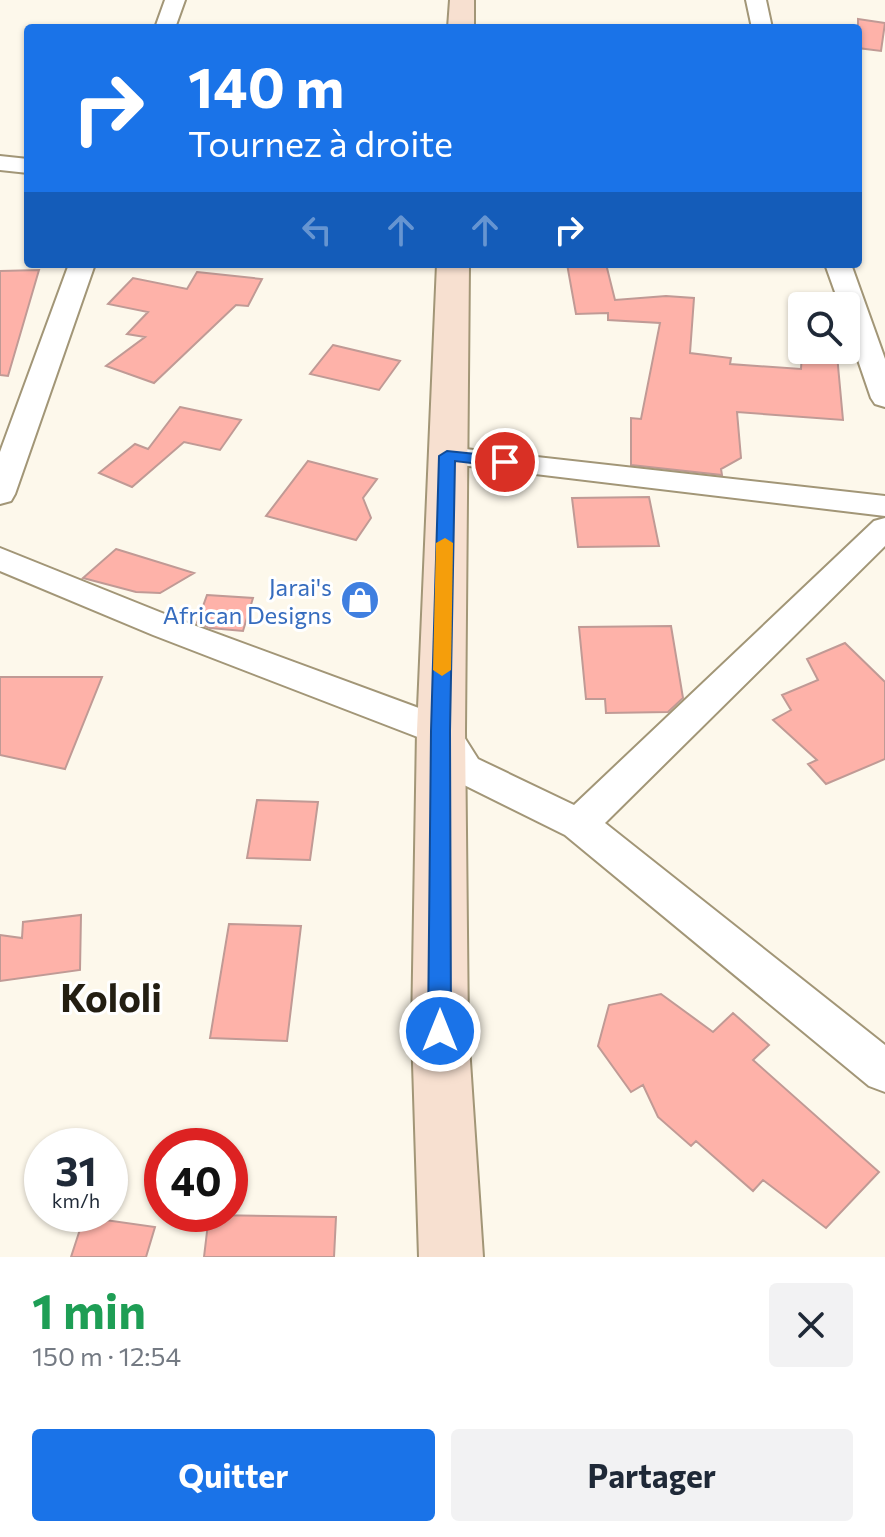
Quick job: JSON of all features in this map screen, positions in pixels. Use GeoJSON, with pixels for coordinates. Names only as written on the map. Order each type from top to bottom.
{"type":"FeatureCollection","features":[{"type":"Feature","properties":{"kind":"street"},"geometry":{"type":"LineString","coordinates":[[166,24],[175,0]]}},
{"type":"Feature","properties":{"kind":"street"},"geometry":{"type":"LineString","coordinates":[[461,24],[462,0]]}},
{"type":"Feature","properties":{"kind":"street"},"geometry":{"type":"LineString","coordinates":[[756,0],[761,24]]}},
{"type":"Feature","properties":{"kind":"street"},"geometry":{"type":"LineString","coordinates":[[0,163],[24,166]]}},
{"type":"Feature","properties":{"kind":"street"},"geometry":{"type":"LineString","coordinates":[[0,494],[81,268]]}},
{"type":"Feature","properties":{"kind":"street"},"geometry":{"type":"LineString","coordinates":[[451,1257],[440,1031],[441,731],[453,268]]}},
{"type":"Feature","properties":{"kind":"street"},"geometry":{"type":"LineString","coordinates":[[839,268],[885,398]]}},
{"type":"Feature","properties":{"kind":"street"},"geometry":{"type":"LineString","coordinates":[[447,456],[885,506]]}},
{"type":"Feature","properties":{"kind":"street"},"geometry":{"type":"LineString","coordinates":[[579,824],[885,528]]}},
{"type":"Feature","properties":{"kind":"street"},"geometry":{"type":"LineString","coordinates":[[0,559],[165,627],[441,731],[465,769],[579,824],[885,1072]]}},
{"type":"Feature","properties":{"kind":"building"},"geometry":{"type":"Polygon","coordinates":[[[858,19],[885,23],[881,51],[862,49],[862,24],[858,24],[858,19]]]}},
{"type":"Feature","properties":{"kind":"building"},"geometry":{"type":"Polygon","coordinates":[[[568,268],[607,268],[615,300],[666,296],[694,298],[690,353],[731,358],[730,364],[801,369],[801,364],[838,364],[843,420],[737,412],[741,458],[721,469],[722,475],[631,465],[631,418],[641,419],[660,323],[608,320],[608,313],[576,314],[568,268]]]}},
{"type":"Feature","properties":{"kind":"building"},"geometry":{"type":"Polygon","coordinates":[[[39,270],[8,376],[0,375],[0,271],[39,270]]]}},
{"type":"Feature","properties":{"kind":"building"},"geometry":{"type":"Polygon","coordinates":[[[197,272],[262,279],[248,306],[236,305],[154,383],[106,366],[145,337],[127,334],[148,312],[108,304],[133,278],[187,289],[197,272]]]}},
{"type":"Feature","properties":{"kind":"building"},"geometry":{"type":"Polygon","coordinates":[[[333,345],[400,361],[379,390],[310,374],[333,345]]]}},
{"type":"Feature","properties":{"kind":"building"},"geometry":{"type":"Polygon","coordinates":[[[180,407],[241,420],[220,450],[184,442],[132,487],[99,473],[135,444],[148,449],[180,407]]]}},
{"type":"Feature","properties":{"kind":"building"},"geometry":{"type":"Polygon","coordinates":[[[308,461],[377,479],[363,498],[371,518],[356,540],[266,516],[308,461]]]}},
{"type":"Feature","properties":{"kind":"building"},"geometry":{"type":"Polygon","coordinates":[[[649,497],[659,546],[578,547],[572,498],[649,497]]]}},
{"type":"Feature","properties":{"kind":"building"},"geometry":{"type":"Polygon","coordinates":[[[116,549],[194,573],[160,593],[136,592],[83,578],[116,549]]]}},
{"type":"Feature","properties":{"kind":"building"},"geometry":{"type":"Polygon","coordinates":[[[207,595],[253,598],[243,631],[210,628],[197,623],[207,595]]]}},
{"type":"Feature","properties":{"kind":"building"},"geometry":{"type":"Polygon","coordinates":[[[671,626],[683,698],[668,712],[606,713],[605,699],[586,699],[579,627],[671,626]]]}},
{"type":"Feature","properties":{"kind":"building"},"geometry":{"type":"Polygon","coordinates":[[[845,643],[885,682],[885,759],[826,784],[808,764],[817,760],[773,720],[791,710],[782,695],[818,680],[807,659],[845,643]]]}},
{"type":"Feature","properties":{"kind":"building"},"geometry":{"type":"Polygon","coordinates":[[[0,677],[102,677],[65,769],[0,755],[0,677]]]}},
{"type":"Feature","properties":{"kind":"building"},"geometry":{"type":"Polygon","coordinates":[[[257,800],[318,802],[310,860],[247,858],[257,800]]]}},
{"type":"Feature","properties":{"kind":"building"},"geometry":{"type":"Polygon","coordinates":[[[81,915],[80,970],[0,981],[0,935],[22,938],[23,922],[81,915]]]}},
{"type":"Feature","properties":{"kind":"building"},"geometry":{"type":"Polygon","coordinates":[[[229,924],[301,926],[287,1041],[210,1038],[229,924]]]}},
{"type":"Feature","properties":{"kind":"building"},"geometry":{"type":"Polygon","coordinates":[[[661,994],[713,1032],[733,1013],[769,1045],[753,1060],[879,1172],[826,1228],[763,1180],[753,1191],[696,1141],[691,1146],[658,1117],[643,1085],[631,1092],[598,1046],[609,1005],[661,994]]]}},
{"type":"Feature","properties":{"kind":"building"},"geometry":{"type":"Polygon","coordinates":[[[248,1216],[336,1217],[334,1257],[204,1257],[207,1232],[248,1232],[248,1216]]]}},
{"type":"Feature","properties":{"kind":"building"},"geometry":{"type":"Polygon","coordinates":[[[128,1223],[144,1225],[144,1232],[154,1232],[146,1257],[71,1257],[79,1232],[128,1232],[128,1223]]]}},
{"type":"Feature","properties":{"kind":"slow traffic"},"geometry":{"type":"LineString","coordinates":[[442,670],[445,543]]}},
{"type":"Feature","properties":{"kind":"place","name":"Jarai's African Designs"},"geometry":{"type":"Point","coordinates":[360,600]}},
{"type":"Feature","properties":{"kind":"district","name":"Kololi"},"geometry":{"type":"Point","coordinates":[111,996]}},
{"type":"Feature","properties":{"kind":"route"},"geometry":{"type":"LineString","coordinates":[[440,1031],[441,731],[447,456],[505,462]]}}]}
